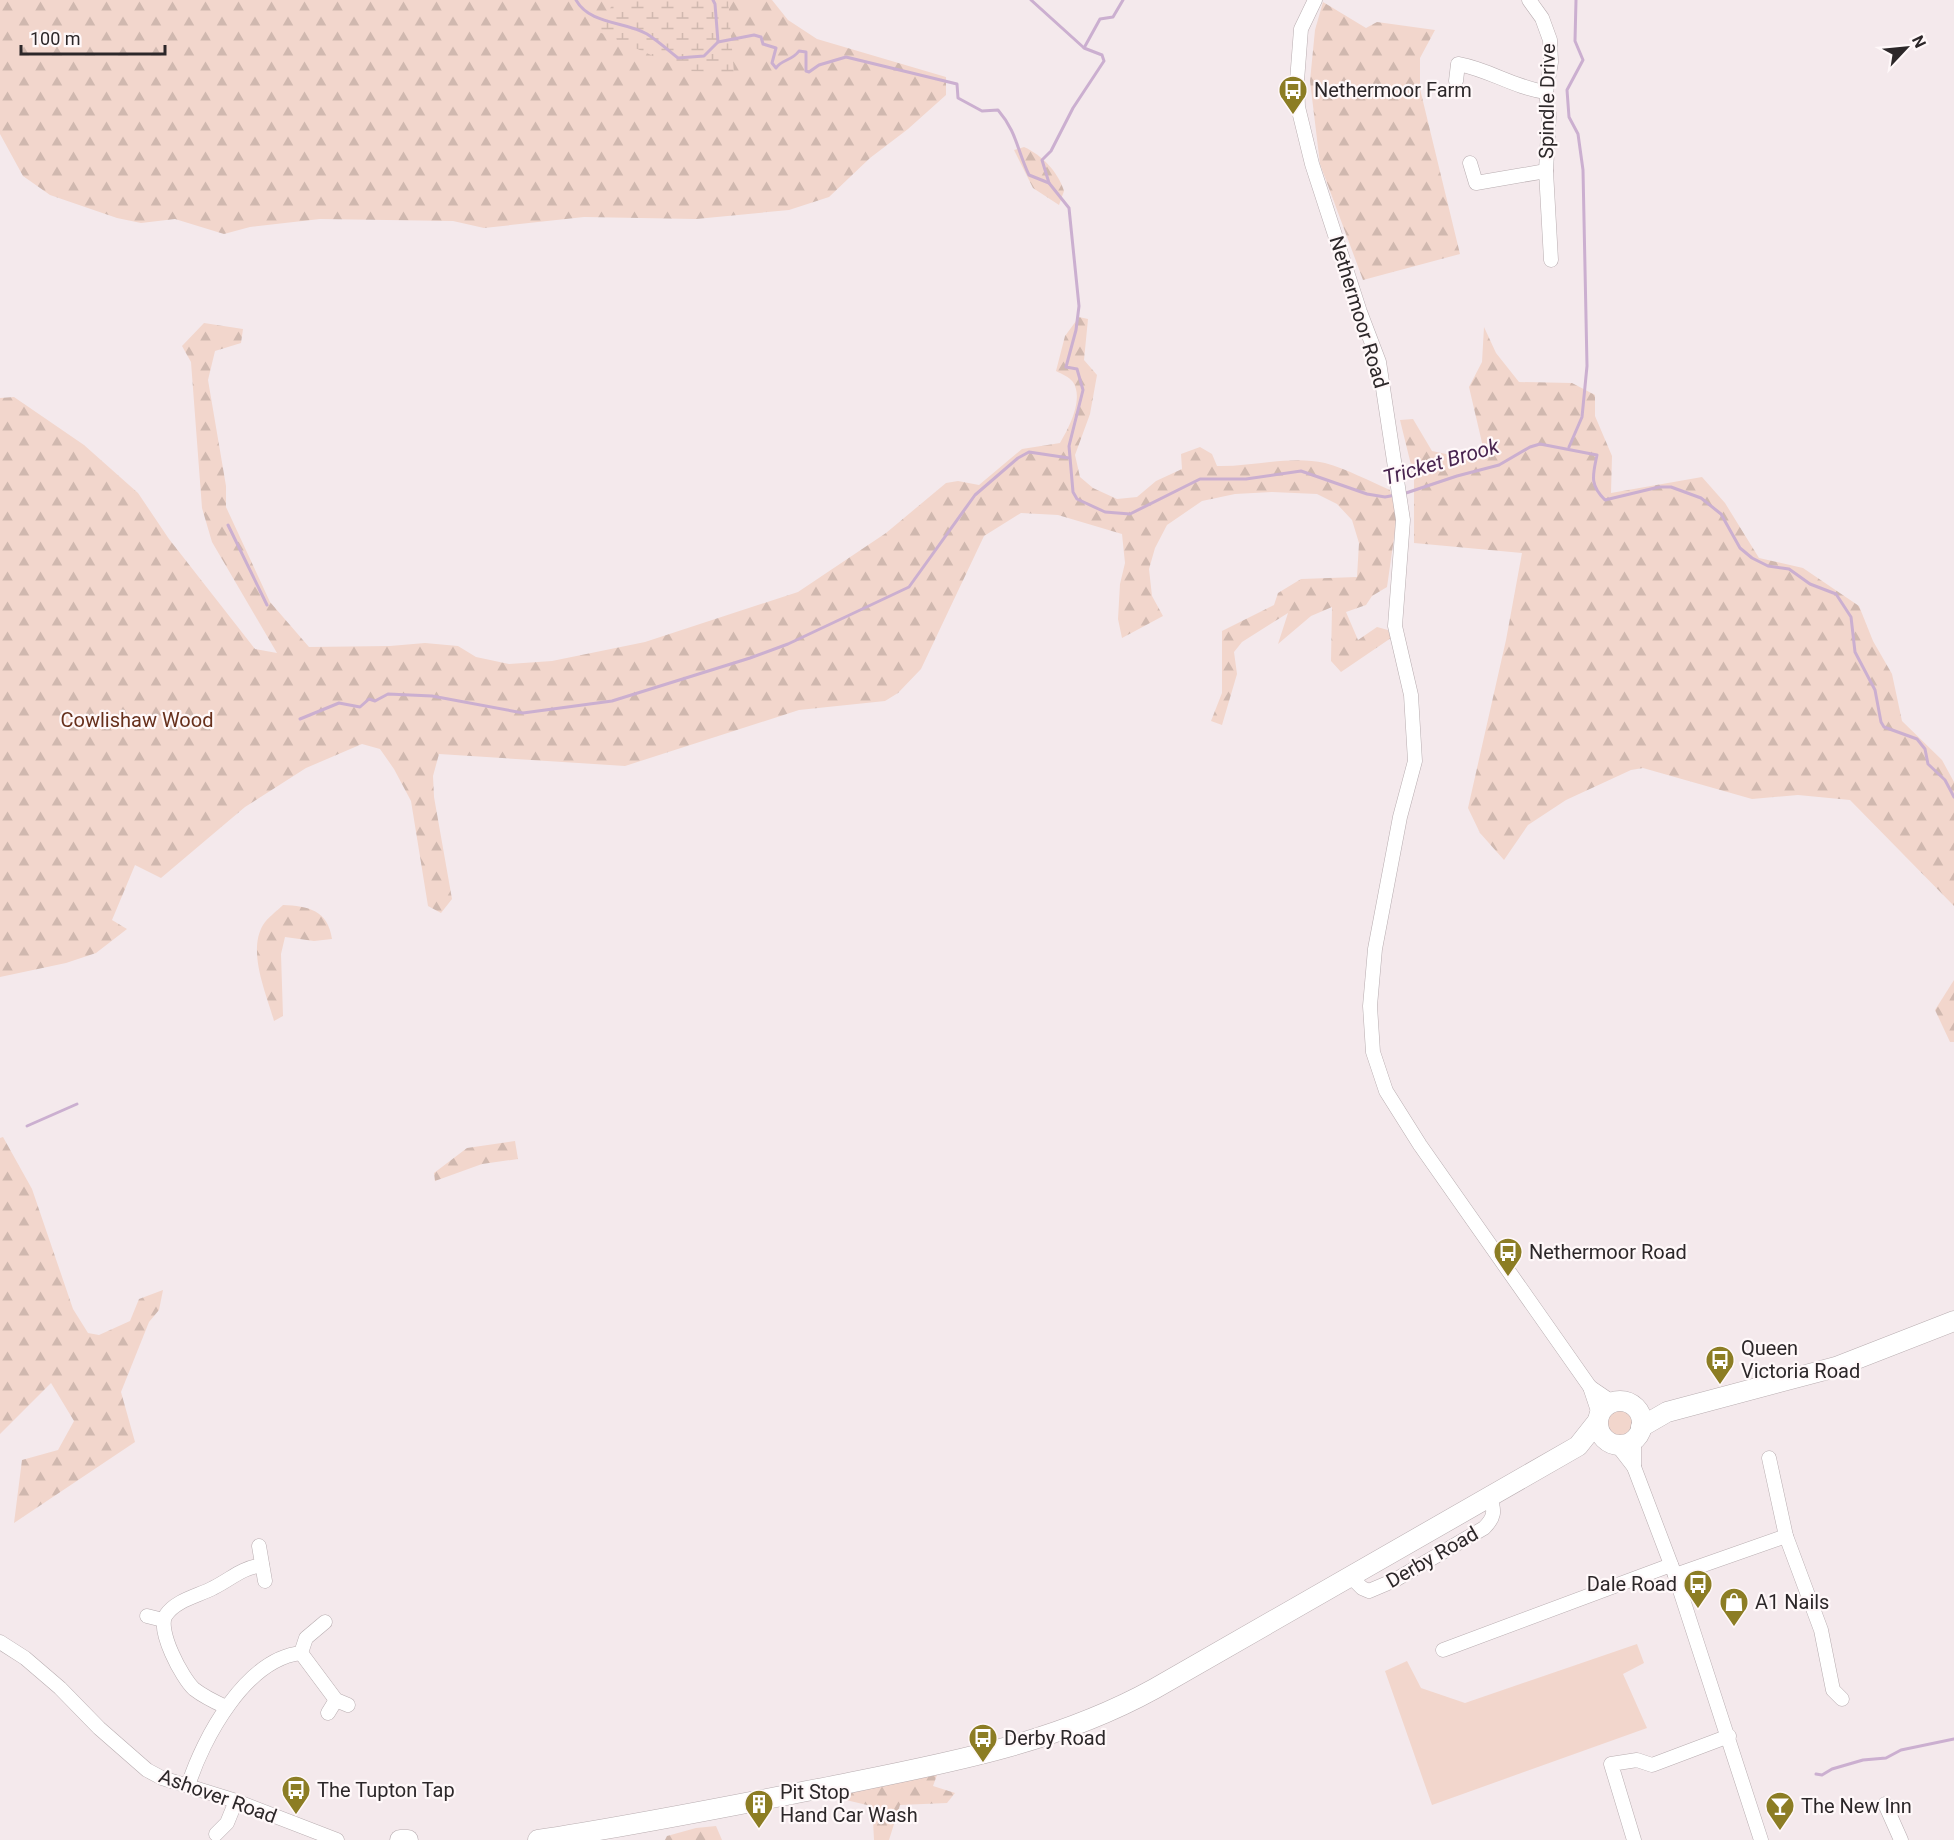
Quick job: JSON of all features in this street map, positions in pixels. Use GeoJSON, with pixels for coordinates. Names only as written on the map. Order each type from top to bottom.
{"type":"FeatureCollection","features":[{"type":"Feature","properties":{"kind":"highway"},"geometry":{"type":"LineString","coordinates":[[1578,1446],[1625,1439],[1667,1412],[1836,1367],[1954,1321]]}},
{"type":"Feature","properties":{"kind":"highway"},"geometry":{"type":"LineString","coordinates":[[1578,1446],[1603,1413],[1620,1401],[1635,1407],[1667,1412]]}},
{"type":"Feature","properties":{"kind":"highway"},"geometry":{"type":"LineString","coordinates":[[1625,1439],[1642,1420],[1635,1407]]}},
{"type":"Feature","properties":{"kind":"highway"},"geometry":{"type":"LineString","coordinates":[[1603,1413],[1600,1434],[1625,1439]]}},
{"type":"Feature","properties":{"kind":"highway","name":"Derby Road"},"geometry":{"type":"LineString","coordinates":[[538,1840],[722,1809],[981,1755],[1049,1736],[1119,1709],[1578,1446]]}},
{"type":"Feature","properties":{"kind":"highway"},"geometry":{"type":"LineString","coordinates":[[400,1840],[408,1840]]}},
{"type":"Feature","properties":{"kind":"street","name":"Nethermoor Road"},"geometry":{"type":"LineString","coordinates":[[1315,0],[1301,29],[1297,81],[1298,107],[1312,164],[1360,312],[1379,362],[1403,520],[1395,626],[1411,695],[1415,761],[1400,817],[1375,949],[1370,1006],[1373,1052],[1386,1091],[1420,1145],[1590,1387],[1603,1413]]}},
{"type":"Feature","properties":{"kind":"street","name":"Spindle Drive"},"geometry":{"type":"LineString","coordinates":[[1529,0],[1542,18],[1551,40],[1551,62],[1546,92],[1549,115],[1546,171],[1551,260]]}},
{"type":"Feature","properties":{"kind":"street"},"geometry":{"type":"LineString","coordinates":[[1455,81],[1458,64],[1481,68],[1520,88],[1546,92]]}},
{"type":"Feature","properties":{"kind":"street"},"geometry":{"type":"LineString","coordinates":[[1470,164],[1476,183],[1546,171]]}},
{"type":"Feature","properties":{"kind":"street"},"geometry":{"type":"LineString","coordinates":[[1625,1439],[1673,1570],[1729,1736],[1761,1840]]}},
{"type":"Feature","properties":{"kind":"street"},"geometry":{"type":"LineString","coordinates":[[1769,1458],[1786,1536],[1821,1630],[1833,1690],[1842,1699]]}},
{"type":"Feature","properties":{"kind":"street"},"geometry":{"type":"LineString","coordinates":[[1443,1650],[1673,1570],[1786,1536]]}},
{"type":"Feature","properties":{"kind":"street"},"geometry":{"type":"LineString","coordinates":[[259,1546],[265,1581]]}},
{"type":"Feature","properties":{"kind":"street"},"geometry":{"type":"LineString","coordinates":[[226,1707],[195,1690],[186,1681],[164,1632],[163,1620],[180,1604],[213,1588],[234,1573],[262,1565]]}},
{"type":"Feature","properties":{"kind":"street"},"geometry":{"type":"LineString","coordinates":[[147,1616],[163,1620]]}},
{"type":"Feature","properties":{"kind":"street"},"geometry":{"type":"LineString","coordinates":[[301,1653],[306,1638],[325,1622]]}},
{"type":"Feature","properties":{"kind":"street","name":"Ashover Road"},"geometry":{"type":"LineString","coordinates":[[0,1642],[25,1658],[60,1688],[133,1759],[162,1778],[236,1801],[337,1840]]}},
{"type":"Feature","properties":{"kind":"street"},"geometry":{"type":"LineString","coordinates":[[188,1786],[226,1707],[246,1684],[282,1657],[301,1653]]}},
{"type":"Feature","properties":{"kind":"street"},"geometry":{"type":"LineString","coordinates":[[301,1653],[342,1703],[328,1713]]}},
{"type":"Feature","properties":{"kind":"street"},"geometry":{"type":"LineString","coordinates":[[1634,1840],[1611,1764],[1637,1760],[1652,1765],[1729,1736]]}},
{"type":"Feature","properties":{"kind":"street"},"geometry":{"type":"LineString","coordinates":[[216,1834],[227,1823],[236,1801]]}},
{"type":"Feature","properties":{"kind":"street"},"geometry":{"type":"LineString","coordinates":[[1885,1804],[1901,1840]]}},
{"type":"Feature","properties":{"kind":"green space"},"geometry":{"type":"Polygon","coordinates":[[[0,0],[772,0],[788,20],[817,39],[946,77],[946,95],[908,129],[870,158],[829,197],[789,210],[696,219],[584,217],[484,228],[453,221],[320,219],[250,227],[224,234],[175,219],[141,223],[117,218],[50,195],[23,176],[0,134],[0,0]]]}},
{"type":"Feature","properties":{"kind":"green space"},"geometry":{"type":"Polygon","coordinates":[[[615,0],[728,0],[734,73],[687,71],[597,31],[615,0]]]}},
{"type":"Feature","properties":{"kind":"green space"},"geometry":{"type":"Polygon","coordinates":[[[1323,2],[1366,28],[1377,22],[1435,30],[1420,58],[1420,89],[1460,254],[1363,280],[1320,164],[1310,81],[1315,30],[1323,2]]]}},
{"type":"Feature","properties":{"kind":"green space"},"geometry":{"type":"Polygon","coordinates":[[[1024,147],[1043,159],[1058,177],[1064,191],[1059,205],[1033,188],[1014,150],[1024,147]]]}},
{"type":"Feature","properties":{"kind":"green space","name":"Cowlishaw Wood"},"geometry":{"type":"Polygon","coordinates":[[[1079,317],[1088,319],[1084,360],[1097,375],[1090,414],[1075,455],[1080,477],[1093,488],[1117,499],[1137,497],[1156,481],[1182,469],[1181,454],[1200,447],[1212,454],[1217,466],[1312,461],[1341,468],[1390,490],[1397,517],[1387,587],[1372,596],[1366,605],[1346,612],[1358,640],[1377,627],[1388,630],[1391,638],[1341,672],[1331,661],[1332,607],[1311,616],[1278,644],[1288,613],[1242,642],[1234,652],[1237,674],[1222,725],[1211,721],[1222,693],[1222,631],[1274,605],[1278,593],[1301,579],[1357,577],[1359,543],[1352,520],[1337,504],[1317,494],[1272,492],[1235,494],[1202,501],[1167,525],[1155,548],[1149,569],[1152,596],[1163,616],[1122,638],[1118,619],[1120,584],[1125,563],[1122,534],[1058,515],[1021,513],[984,536],[921,669],[898,693],[885,701],[799,710],[625,766],[439,754],[433,776],[434,797],[452,899],[441,913],[428,906],[411,801],[380,749],[362,744],[306,768],[245,807],[161,878],[135,865],[112,920],[127,929],[96,953],[66,963],[0,977],[0,398],[14,397],[84,445],[138,493],[169,539],[255,649],[277,653],[212,542],[202,508],[191,362],[182,346],[204,323],[243,329],[241,343],[215,351],[208,380],[226,486],[226,507],[270,602],[309,647],[425,643],[458,646],[476,657],[509,664],[552,661],[645,642],[798,592],[886,533],[946,483],[958,481],[979,485],[1022,449],[1060,443],[1071,422],[1077,397],[1073,382],[1056,371],[1065,336],[1079,317]]]}},
{"type":"Feature","properties":{"kind":"green space"},"geometry":{"type":"Polygon","coordinates":[[[1484,327],[1496,353],[1519,382],[1572,383],[1595,395],[1595,416],[1612,456],[1611,493],[1702,477],[1725,503],[1759,558],[1803,568],[1859,606],[1873,641],[1892,674],[1902,721],[1942,760],[1954,782],[1954,906],[1850,800],[1798,795],[1752,799],[1643,768],[1631,770],[1566,800],[1528,825],[1504,860],[1480,833],[1468,808],[1506,640],[1522,553],[1414,543],[1414,477],[1400,420],[1413,419],[1432,451],[1474,460],[1483,447],[1469,387],[1482,362],[1484,327]]]}},
{"type":"Feature","properties":{"kind":"green space"},"geometry":{"type":"Polygon","coordinates":[[[283,905],[308,909],[321,916],[330,929],[332,939],[314,941],[285,937],[281,954],[283,1016],[274,1021],[263,986],[257,948],[263,925],[283,905]]]}},
{"type":"Feature","properties":{"kind":"green space"},"geometry":{"type":"Polygon","coordinates":[[[1954,980],[1954,1042],[1950,1042],[1935,1010],[1954,980]]]}},
{"type":"Feature","properties":{"kind":"green space"},"geometry":{"type":"Polygon","coordinates":[[[3,1137],[32,1189],[73,1309],[88,1333],[99,1335],[130,1321],[139,1299],[163,1290],[159,1310],[149,1322],[121,1392],[135,1442],[14,1523],[22,1460],[58,1450],[74,1421],[51,1383],[0,1434],[0,1138],[3,1137]]]}},
{"type":"Feature","properties":{"kind":"green space"},"geometry":{"type":"Polygon","coordinates":[[[515,1141],[518,1159],[482,1164],[435,1181],[434,1173],[467,1148],[515,1141]]]}},
{"type":"Feature","properties":{"kind":"green space"},"geometry":{"type":"Polygon","coordinates":[[[1620,1407],[1631,1412],[1636,1423],[1631,1434],[1620,1439],[1609,1434],[1604,1423],[1609,1412],[1620,1407]]]}},
{"type":"Feature","properties":{"kind":"green space"},"geometry":{"type":"Polygon","coordinates":[[[1637,1644],[1644,1663],[1623,1674],[1647,1728],[1432,1805],[1385,1671],[1407,1661],[1421,1688],[1465,1703],[1637,1644]]]}},
{"type":"Feature","properties":{"kind":"green space"},"geometry":{"type":"Polygon","coordinates":[[[937,1775],[933,1786],[955,1793],[947,1803],[900,1805],[889,1840],[874,1840],[873,1821],[867,1805],[829,1796],[937,1775]]]}},
{"type":"Feature","properties":{"kind":"green space"},"geometry":{"type":"Polygon","coordinates":[[[716,1826],[722,1840],[665,1840],[667,1836],[696,1828],[716,1826]]]}},
{"type":"Feature","properties":{"kind":"waterway"},"geometry":{"type":"LineString","coordinates":[[576,0],[590,14],[647,34],[678,58],[704,56],[718,42],[754,35],[761,37],[763,44],[776,48],[772,63],[776,68],[799,51],[806,52],[806,71],[809,72],[819,65],[846,57],[957,84],[958,98],[982,111],[998,110],[1013,134],[1029,175],[1049,183]]}},
{"type":"Feature","properties":{"kind":"waterway"},"geometry":{"type":"LineString","coordinates":[[713,0],[718,42]]}},
{"type":"Feature","properties":{"kind":"waterway"},"geometry":{"type":"LineString","coordinates":[[1031,0],[1083,47]]}},
{"type":"Feature","properties":{"kind":"waterway","name":"Tricket Brook"},"geometry":{"type":"LineString","coordinates":[[1123,0],[1113,17],[1100,19],[1084,48],[1102,55],[1104,61],[1073,108],[1051,151],[1042,160],[1049,183],[1069,208],[1079,306],[1076,330],[1066,367],[1077,369],[1083,390],[1069,446],[1073,492],[1077,499],[1105,512],[1130,514],[1200,479],[1246,479],[1301,471],[1367,494],[1385,497],[1396,495]]}},
{"type":"Feature","properties":{"kind":"waterway"},"geometry":{"type":"LineString","coordinates":[[1569,447],[1582,417],[1587,366],[1583,170],[1578,134],[1569,117],[1567,90],[1583,60],[1575,41],[1576,0]]}},
{"type":"Feature","properties":{"kind":"waterway"},"geometry":{"type":"LineString","coordinates":[[1403,494],[1499,465],[1530,447],[1540,444],[1597,455],[1594,484],[1605,500],[1659,487],[1671,487],[1701,498],[1721,514],[1740,548],[1752,558],[1768,566],[1789,569],[1810,584],[1836,594],[1851,617],[1855,652],[1875,690],[1881,722],[1884,727],[1917,739],[1925,749],[1928,764],[1945,780],[1954,797]]}},
{"type":"Feature","properties":{"kind":"waterway"},"geometry":{"type":"LineString","coordinates":[[300,719],[339,703],[360,707],[369,699],[375,701],[388,694],[432,696],[523,713],[612,701],[750,658],[788,644],[909,587],[975,495],[1018,458],[1029,452],[1069,458]]}},
{"type":"Feature","properties":{"kind":"waterway"},"geometry":{"type":"LineString","coordinates":[[228,525],[267,605]]}},
{"type":"Feature","properties":{"kind":"waterway"},"geometry":{"type":"LineString","coordinates":[[27,1126],[77,1104]]}},
{"type":"Feature","properties":{"kind":"waterway"},"geometry":{"type":"LineString","coordinates":[[1816,1774],[1822,1775],[1832,1769],[1863,1760],[1886,1758],[1901,1750],[1954,1739]]}},
{"type":"Feature","properties":{"kind":"place","name":"Nethermoor Farm"},"geometry":{"type":"Point","coordinates":[1293,116]}},
{"type":"Feature","properties":{"kind":"place","name":"Nethermoor Road"},"geometry":{"type":"Point","coordinates":[1508,1278]}},
{"type":"Feature","properties":{"kind":"place","name":"Queen Victoria Road"},"geometry":{"type":"Point","coordinates":[1720,1386]}},
{"type":"Feature","properties":{"kind":"place","name":"Dale Road"},"geometry":{"type":"Point","coordinates":[1698,1610]}},
{"type":"Feature","properties":{"kind":"place","name":"A1 Nails"},"geometry":{"type":"Point","coordinates":[1734,1628]}},
{"type":"Feature","properties":{"kind":"place","name":"Derby Road"},"geometry":{"type":"Point","coordinates":[983,1764]}},
{"type":"Feature","properties":{"kind":"place","name":"The Tupton Tap"},"geometry":{"type":"Point","coordinates":[296,1816]}},
{"type":"Feature","properties":{"kind":"place","name":"Pit Stop Hand Car Wash"},"geometry":{"type":"Point","coordinates":[759,1830]}},
{"type":"Feature","properties":{"kind":"place","name":"The New Inn"},"geometry":{"type":"Point","coordinates":[1780,1832]}}]}
